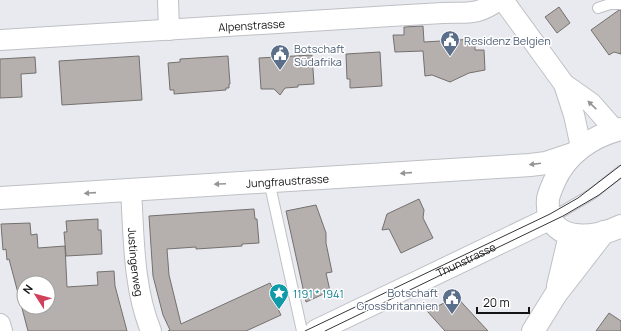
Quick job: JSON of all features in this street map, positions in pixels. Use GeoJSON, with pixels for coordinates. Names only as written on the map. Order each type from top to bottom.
{"type":"FeatureCollection","features":[{"type":"Feature","properties":{"kind":"street"},"geometry":{"type":"LineString","coordinates":[[168,0],[169,30]]}},
{"type":"Feature","properties":{"kind":"street","name":"Alpenstrasse"},"geometry":{"type":"LineString","coordinates":[[0,40],[470,13],[487,8],[499,0]]}},
{"type":"Feature","properties":{"kind":"street"},"geometry":{"type":"LineString","coordinates":[[503,0],[564,84],[574,115],[577,151]]}},
{"type":"Feature","properties":{"kind":"street"},"geometry":{"type":"LineString","coordinates":[[564,84],[591,103],[618,129],[594,139],[577,151],[558,172],[549,195],[548,207],[551,218],[561,230],[570,235],[586,236],[612,229]]}},
{"type":"Feature","properties":{"kind":"street","name":"Jungfraustrasse"},"geometry":{"type":"LineString","coordinates":[[0,198],[530,165],[546,163],[577,151]]}},
{"type":"Feature","properties":{"kind":"street","name":"Justingerweg"},"geometry":{"type":"LineString","coordinates":[[131,190],[136,276],[146,318],[152,331]]}},
{"type":"Feature","properties":{"kind":"street","name":"Thunstrasse"},"geometry":{"type":"LineString","coordinates":[[316,331],[551,218]]}},
{"type":"Feature","properties":{"kind":"street"},"geometry":{"type":"LineString","coordinates":[[533,331],[556,294],[612,229]]}},
{"type":"Feature","properties":{"kind":"street"},"geometry":{"type":"LineString","coordinates":[[556,294],[570,235]]}},
{"type":"Feature","properties":{"kind":"street"},"geometry":{"type":"LineString","coordinates":[[0,324],[2,331]]}},
{"type":"Feature","properties":{"kind":"lane"},"geometry":{"type":"LineString","coordinates":[[598,8],[610,4],[621,4]]}},
{"type":"Feature","properties":{"kind":"lane"},"geometry":{"type":"LineString","coordinates":[[551,218],[592,194],[621,171]]}},
{"type":"Feature","properties":{"kind":"lane"},"geometry":{"type":"LineString","coordinates":[[269,181],[302,331]]}},
{"type":"Feature","properties":{"kind":"building"},"geometry":{"type":"Polygon","coordinates":[[[559,7],[570,23],[557,33],[545,17],[559,7]]]}},
{"type":"Feature","properties":{"kind":"building"},"geometry":{"type":"Polygon","coordinates":[[[621,10],[621,54],[614,52],[609,55],[591,30],[621,10]]]}},
{"type":"Feature","properties":{"kind":"building"},"geometry":{"type":"Polygon","coordinates":[[[423,26],[424,42],[475,39],[475,50],[484,50],[485,70],[469,73],[450,82],[432,75],[425,76],[423,51],[395,52],[393,35],[404,35],[404,27],[423,26]]]}},
{"type":"Feature","properties":{"kind":"building"},"geometry":{"type":"Polygon","coordinates":[[[380,52],[382,86],[350,88],[350,79],[347,79],[346,54],[380,52]]]}},
{"type":"Feature","properties":{"kind":"building"},"geometry":{"type":"Polygon","coordinates":[[[312,55],[314,84],[285,88],[280,95],[274,89],[261,89],[259,58],[312,55]]]}},
{"type":"Feature","properties":{"kind":"building"},"geometry":{"type":"Polygon","coordinates":[[[139,56],[142,100],[62,105],[59,61],[139,56]]]}},
{"type":"Feature","properties":{"kind":"building"},"geometry":{"type":"Polygon","coordinates":[[[228,56],[230,84],[229,88],[226,88],[226,90],[174,94],[174,90],[170,90],[168,63],[180,62],[180,59],[228,56]]]}},
{"type":"Feature","properties":{"kind":"building"},"geometry":{"type":"Polygon","coordinates":[[[35,57],[36,73],[21,74],[22,97],[0,98],[0,59],[35,57]]]}},
{"type":"Feature","properties":{"kind":"building"},"geometry":{"type":"Polygon","coordinates":[[[419,199],[424,210],[423,218],[433,238],[401,253],[389,229],[382,230],[387,214],[419,199]]]}},
{"type":"Feature","properties":{"kind":"building"},"geometry":{"type":"Polygon","coordinates":[[[316,205],[326,233],[326,243],[332,272],[326,273],[330,291],[306,302],[286,211],[316,205]]]}},
{"type":"Feature","properties":{"kind":"building"},"geometry":{"type":"Polygon","coordinates":[[[254,209],[255,219],[257,219],[259,243],[242,244],[242,246],[196,249],[196,247],[167,249],[169,275],[181,324],[270,283],[278,301],[275,303],[281,315],[246,331],[168,331],[170,330],[163,315],[153,276],[149,216],[254,209]]]}},
{"type":"Feature","properties":{"kind":"building"},"geometry":{"type":"Polygon","coordinates":[[[98,219],[98,230],[101,230],[102,254],[66,256],[64,232],[67,232],[66,221],[98,219]]]}},
{"type":"Feature","properties":{"kind":"building"},"geometry":{"type":"Polygon","coordinates":[[[30,223],[31,235],[37,234],[38,248],[65,246],[67,287],[98,285],[97,272],[114,271],[115,286],[127,331],[28,331],[24,315],[56,315],[56,275],[16,275],[16,286],[9,259],[7,260],[6,249],[3,250],[1,224],[30,223]]]}},
{"type":"Feature","properties":{"kind":"building","name":"Botschaft Grossbritannien"},"geometry":{"type":"Polygon","coordinates":[[[457,297],[488,331],[445,331],[427,311],[457,297]]]}},
{"type":"Feature","properties":{"kind":"building"},"geometry":{"type":"Polygon","coordinates":[[[609,313],[621,321],[621,331],[596,331],[609,313]]]}},
{"type":"Feature","properties":{"kind":"tram line"},"geometry":{"type":"LineString","coordinates":[[305,331],[550,214],[578,198],[621,165]]}},
{"type":"Feature","properties":{"kind":"tram line"},"geometry":{"type":"LineString","coordinates":[[325,331],[563,216],[599,195],[621,178]]}},
{"type":"Feature","properties":{"kind":"place","name":"Residenz Belgien"},"geometry":{"type":"Point","coordinates":[450,57]}},
{"type":"Feature","properties":{"kind":"place","name":"Botschaft Südafrika"},"geometry":{"type":"Point","coordinates":[280,71]}},
{"type":"Feature","properties":{"kind":"place","name":"1191 * 1941"},"geometry":{"type":"Point","coordinates":[279,310]}},
{"type":"Feature","properties":{"kind":"place","name":"Botschaft Grossbritannien"},"geometry":{"type":"Point","coordinates":[452,315]}}]}
